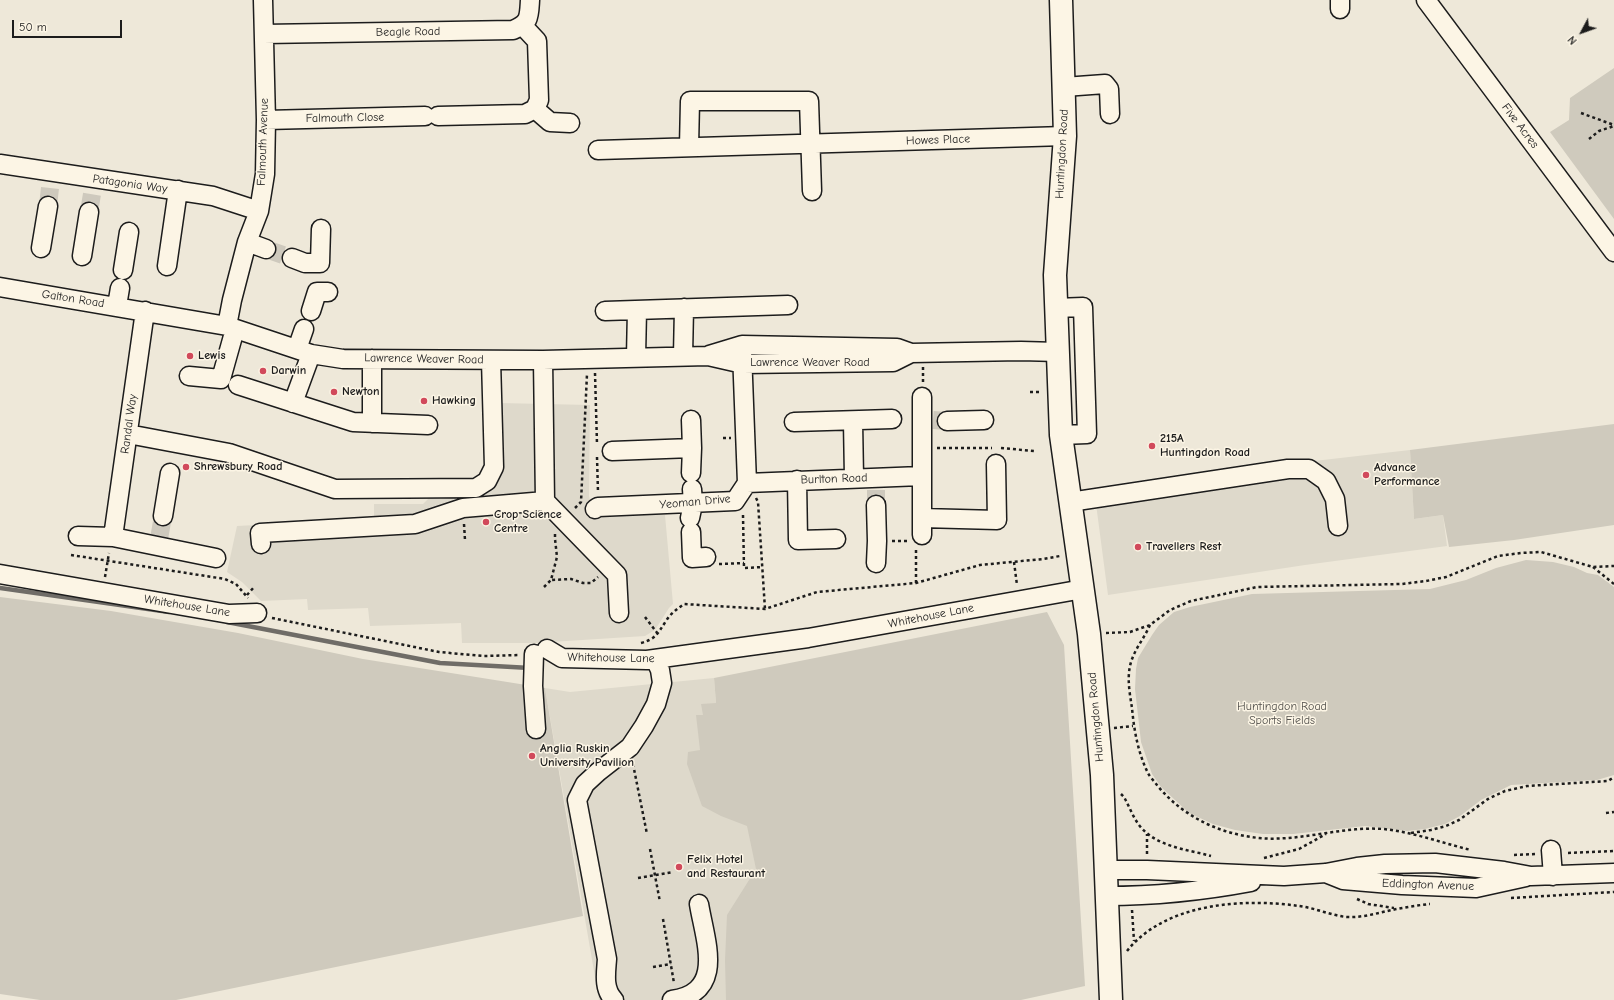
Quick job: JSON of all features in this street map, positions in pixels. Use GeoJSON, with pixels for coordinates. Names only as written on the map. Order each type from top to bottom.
{"type":"FeatureCollection","features":[{"type":"Feature","properties":{"kind":"main road","name":"Huntingdon Road"},"geometry":{"type":"LineString","coordinates":[[1062,0],[1064,136],[1055,275],[1061,435],[1089,634],[1102,775],[1111,1000]]}},
{"type":"Feature","properties":{"kind":"street","name":"Falmouth Avenue"},"geometry":{"type":"LineString","coordinates":[[189,376],[221,379],[231,328],[232,300],[247,242],[259,212],[265,174],[266,120],[263,0]]}},
{"type":"Feature","properties":{"kind":"street"},"geometry":{"type":"LineString","coordinates":[[530,0],[529,17],[523,26],[537,41],[539,100],[535,109],[550,122],[570,123]]}},
{"type":"Feature","properties":{"kind":"street","name":"Five Acres"},"geometry":{"type":"LineString","coordinates":[[1426,0],[1614,252]]}},
{"type":"Feature","properties":{"kind":"street","name":"Beagle Road"},"geometry":{"type":"LineString","coordinates":[[264,34],[514,30],[523,26]]}},
{"type":"Feature","properties":{"kind":"street"},"geometry":{"type":"LineString","coordinates":[[1064,87],[1105,84],[1109,89],[1110,114]]}},
{"type":"Feature","properties":{"kind":"street"},"geometry":{"type":"LineString","coordinates":[[689,147],[690,101],[809,101],[812,191]]}},
{"type":"Feature","properties":{"kind":"street","name":"Falmouth Close"},"geometry":{"type":"LineString","coordinates":[[266,120],[525,114],[535,109]]}},
{"type":"Feature","properties":{"kind":"street","name":"Howes Place"},"geometry":{"type":"LineString","coordinates":[[598,150],[1064,136]]}},
{"type":"Feature","properties":{"kind":"street","name":"Patagonia Way"},"geometry":{"type":"LineString","coordinates":[[0,164],[52,180],[93,186],[178,190],[213,196],[259,212]]}},
{"type":"Feature","properties":{"kind":"street"},"geometry":{"type":"LineString","coordinates":[[167,266],[178,190]]}},
{"type":"Feature","properties":{"kind":"street"},"geometry":{"type":"LineString","coordinates":[[42,248],[48,206]]}},
{"type":"Feature","properties":{"kind":"street"},"geometry":{"type":"LineString","coordinates":[[82,256],[89,212]]}},
{"type":"Feature","properties":{"kind":"street"},"geometry":{"type":"LineString","coordinates":[[292,258],[305,263],[320,263],[321,229]]}},
{"type":"Feature","properties":{"kind":"street"},"geometry":{"type":"LineString","coordinates":[[123,270],[129,232]]}},
{"type":"Feature","properties":{"kind":"street"},"geometry":{"type":"LineString","coordinates":[[247,242],[266,249]]}},
{"type":"Feature","properties":{"kind":"street","name":"Galton Road"},"geometry":{"type":"LineString","coordinates":[[0,288],[146,311]]}},
{"type":"Feature","properties":{"kind":"street"},"geometry":{"type":"LineString","coordinates":[[117,306],[120,288]]}},
{"type":"Feature","properties":{"kind":"street"},"geometry":{"type":"LineString","coordinates":[[311,311],[317,292],[328,292]]}},
{"type":"Feature","properties":{"kind":"street"},"geometry":{"type":"LineString","coordinates":[[605,311],[788,305]]}},
{"type":"Feature","properties":{"kind":"street"},"geometry":{"type":"LineString","coordinates":[[1056,308],[1083,307],[1087,434],[1061,435]]}},
{"type":"Feature","properties":{"kind":"street"},"geometry":{"type":"LineString","coordinates":[[683,356],[684,308]]}},
{"type":"Feature","properties":{"kind":"street"},"geometry":{"type":"LineString","coordinates":[[636,357],[637,310]]}},
{"type":"Feature","properties":{"kind":"street","name":"Lawrence Weaver Road"},"geometry":{"type":"LineString","coordinates":[[146,311],[231,328],[304,351],[343,359],[543,360],[708,356],[743,364],[893,362],[917,353]]}},
{"type":"Feature","properties":{"kind":"street","name":"Randal Way"},"geometry":{"type":"LineString","coordinates":[[113,537],[146,311]]}},
{"type":"Feature","properties":{"kind":"street"},"geometry":{"type":"LineString","coordinates":[[293,403],[304,351],[304,329]]}},
{"type":"Feature","properties":{"kind":"street"},"geometry":{"type":"LineString","coordinates":[[742,345],[747,483]]}},
{"type":"Feature","properties":{"kind":"street","name":"Lawrence Weaver Road"},"geometry":{"type":"LineString","coordinates":[[708,356],[742,345],[897,348],[917,353],[1015,351],[1058,352]]}},
{"type":"Feature","properties":{"kind":"street"},"geometry":{"type":"LineString","coordinates":[[372,359],[372,423]]}},
{"type":"Feature","properties":{"kind":"street"},"geometry":{"type":"LineString","coordinates":[[128,434],[229,453],[335,489],[476,488],[487,481],[494,467],[491,360]]}},
{"type":"Feature","properties":{"kind":"street"},"geometry":{"type":"LineString","coordinates":[[543,360],[545,501],[617,575],[619,613]]}},
{"type":"Feature","properties":{"kind":"street"},"geometry":{"type":"LineString","coordinates":[[238,385],[353,422],[428,425]]}},
{"type":"Feature","properties":{"kind":"street"},"geometry":{"type":"LineString","coordinates":[[922,397],[934,420],[923,449],[919,535],[997,520],[996,464]]}},
{"type":"Feature","properties":{"kind":"street"},"geometry":{"type":"LineString","coordinates":[[691,420],[692,558],[706,557]]}},
{"type":"Feature","properties":{"kind":"street"},"geometry":{"type":"LineString","coordinates":[[794,422],[892,420]]}},
{"type":"Feature","properties":{"kind":"street"},"geometry":{"type":"LineString","coordinates":[[934,420],[984,420]]}},
{"type":"Feature","properties":{"kind":"street"},"geometry":{"type":"LineString","coordinates":[[853,421],[854,478]]}},
{"type":"Feature","properties":{"kind":"street"},"geometry":{"type":"LineString","coordinates":[[602,449],[692,448]]}},
{"type":"Feature","properties":{"kind":"street"},"geometry":{"type":"LineString","coordinates":[[1099,490],[1279,462]]}},
{"type":"Feature","properties":{"kind":"street"},"geometry":{"type":"LineString","coordinates":[[1070,502],[1288,469],[1309,469],[1326,481],[1335,499],[1338,526]]}},
{"type":"Feature","properties":{"kind":"street"},"geometry":{"type":"LineString","coordinates":[[163,516],[170,473]]}},
{"type":"Feature","properties":{"kind":"street","name":"Burlton Road"},"geometry":{"type":"LineString","coordinates":[[747,483],[854,478],[876,491],[921,476]]}},
{"type":"Feature","properties":{"kind":"street"},"geometry":{"type":"LineString","coordinates":[[797,480],[798,540],[836,539]]}},
{"type":"Feature","properties":{"kind":"street","name":"Yeoman Drive"},"geometry":{"type":"LineString","coordinates":[[597,508],[735,501],[747,483]]}},
{"type":"Feature","properties":{"kind":"street"},"geometry":{"type":"LineString","coordinates":[[876,491],[876,563]]}},
{"type":"Feature","properties":{"kind":"street"},"geometry":{"type":"LineString","coordinates":[[261,544],[260,533],[297,536],[415,524],[464,508],[545,501]]}},
{"type":"Feature","properties":{"kind":"street"},"geometry":{"type":"LineString","coordinates":[[78,536],[113,537],[159,543],[216,558]]}},
{"type":"Feature","properties":{"kind":"street","name":"Whitehouse Lane"},"geometry":{"type":"LineString","coordinates":[[0,574],[229,614],[257,613]]}},
{"type":"Feature","properties":{"kind":"street","name":"Whitehouse Lane"},"geometry":{"type":"LineString","coordinates":[[540,651],[562,658],[607,660],[655,659],[808,638],[1020,599],[1083,589]]}},
{"type":"Feature","properties":{"kind":"street"},"geometry":{"type":"LineString","coordinates":[[536,729],[533,686],[540,651]]}},
{"type":"Feature","properties":{"kind":"street"},"geometry":{"type":"LineString","coordinates":[[614,1000],[607,989],[607,959],[577,800],[585,784],[630,747],[644,726],[656,704],[662,683],[660,670],[655,659]]}},
{"type":"Feature","properties":{"kind":"street"},"geometry":{"type":"LineString","coordinates":[[1552,852],[1553,876]]}},
{"type":"Feature","properties":{"kind":"street","name":"Eddington Avenue"},"geometry":{"type":"LineString","coordinates":[[1105,870],[1147,870],[1284,876],[1326,873],[1343,880],[1402,885],[1476,888],[1531,876],[1614,873]]}},
{"type":"Feature","properties":{"kind":"street","name":"Eddington Avenue"},"geometry":{"type":"LineString","coordinates":[[1106,896],[1143,896],[1222,888],[1284,876]]}},
{"type":"Feature","properties":{"kind":"street"},"geometry":{"type":"LineString","coordinates":[[674,1000],[696,989],[705,981],[708,970],[708,958],[699,904]]}},
{"type":"Feature","properties":{"kind":"path"},"geometry":{"type":"LineString","coordinates":[[1580,113],[1614,126]]}},
{"type":"Feature","properties":{"kind":"path"},"geometry":{"type":"LineString","coordinates":[[1589,139],[1599,131],[1614,126]]}},
{"type":"Feature","properties":{"kind":"path"},"geometry":{"type":"LineString","coordinates":[[917,353],[922,397]]}},
{"type":"Feature","properties":{"kind":"path"},"geometry":{"type":"LineString","coordinates":[[591,359],[602,449],[597,508]]}},
{"type":"Feature","properties":{"kind":"path"},"geometry":{"type":"LineString","coordinates":[[544,587],[551,580],[557,557],[555,539],[556,527],[581,502],[591,359]]}},
{"type":"Feature","properties":{"kind":"path"},"geometry":{"type":"LineString","coordinates":[[923,449],[996,448],[1034,450]]}},
{"type":"Feature","properties":{"kind":"path"},"geometry":{"type":"LineString","coordinates":[[747,483],[758,502],[765,609]]}},
{"type":"Feature","properties":{"kind":"path"},"geometry":{"type":"LineString","coordinates":[[735,501],[743,511],[744,568],[763,567]]}},
{"type":"Feature","properties":{"kind":"path"},"geometry":{"type":"LineString","coordinates":[[877,541],[919,535],[916,583]]}},
{"type":"Feature","properties":{"kind":"path"},"geometry":{"type":"LineString","coordinates":[[1089,634],[1130,632],[1150,625],[1170,610],[1190,601],[1257,587],[1402,584],[1426,581],[1446,577],[1498,556],[1521,553],[1541,552],[1594,567],[1614,566]]}},
{"type":"Feature","properties":{"kind":"path"},"geometry":{"type":"LineString","coordinates":[[71,555],[225,579],[236,584],[247,595],[257,613],[269,617],[439,652],[483,656],[540,651]]}},
{"type":"Feature","properties":{"kind":"path"},"geometry":{"type":"LineString","coordinates":[[706,557],[716,564],[744,563]]}},
{"type":"Feature","properties":{"kind":"path"},"geometry":{"type":"LineString","coordinates":[[634,644],[648,641],[658,634],[674,611],[684,604],[765,609],[817,592],[916,583],[980,565],[1043,559]]}},
{"type":"Feature","properties":{"kind":"path"},"geometry":{"type":"LineString","coordinates":[[1014,562],[1020,599]]}},
{"type":"Feature","properties":{"kind":"path"},"geometry":{"type":"LineString","coordinates":[[551,580],[571,579],[583,583],[591,583],[609,567]]}},
{"type":"Feature","properties":{"kind":"path"},"geometry":{"type":"LineString","coordinates":[[1594,567],[1614,584]]}},
{"type":"Feature","properties":{"kind":"path"},"geometry":{"type":"LineString","coordinates":[[247,595],[255,586]]}},
{"type":"Feature","properties":{"kind":"path"},"geometry":{"type":"LineString","coordinates":[[645,617],[658,634]]}},
{"type":"Feature","properties":{"kind":"path"},"geometry":{"type":"LineString","coordinates":[[1150,625],[1134,654],[1129,677],[1134,726],[1139,748],[1149,774],[1173,803],[1191,816],[1219,830],[1240,836],[1287,838],[1362,829],[1383,829],[1408,833],[1478,851]]}},
{"type":"Feature","properties":{"kind":"path"},"geometry":{"type":"LineString","coordinates":[[630,747],[647,834]]}},
{"type":"Feature","properties":{"kind":"path"},"geometry":{"type":"LineString","coordinates":[[1102,775],[1124,797],[1138,824],[1147,834],[1164,844],[1213,856]]}},
{"type":"Feature","properties":{"kind":"path"},"geometry":{"type":"LineString","coordinates":[[1408,833],[1431,830],[1446,826],[1459,820],[1488,799],[1505,791],[1527,786],[1608,781],[1614,778]]}},
{"type":"Feature","properties":{"kind":"path"},"geometry":{"type":"LineString","coordinates":[[1606,813],[1614,812]]}},
{"type":"Feature","properties":{"kind":"path"},"geometry":{"type":"LineString","coordinates":[[1147,834],[1147,861]]}},
{"type":"Feature","properties":{"kind":"path"},"geometry":{"type":"LineString","coordinates":[[1261,858],[1300,849],[1327,834]]}},
{"type":"Feature","properties":{"kind":"path"},"geometry":{"type":"LineString","coordinates":[[650,849],[660,902]]}},
{"type":"Feature","properties":{"kind":"path"},"geometry":{"type":"LineString","coordinates":[[1507,855],[1552,852],[1614,851]]}},
{"type":"Feature","properties":{"kind":"path"},"geometry":{"type":"LineString","coordinates":[[638,878],[673,872]]}},
{"type":"Feature","properties":{"kind":"path"},"geometry":{"type":"LineString","coordinates":[[1506,899],[1614,892]]}},
{"type":"Feature","properties":{"kind":"path"},"geometry":{"type":"LineString","coordinates":[[1133,914],[1134,942],[1150,929],[1165,920],[1209,907],[1243,903],[1277,903],[1301,906],[1346,917],[1369,916],[1397,909],[1436,903]]}},
{"type":"Feature","properties":{"kind":"path"},"geometry":{"type":"LineString","coordinates":[[663,919],[671,964],[674,1000]]}},
{"type":"Feature","properties":{"kind":"path"},"geometry":{"type":"LineString","coordinates":[[653,967],[671,964]]}},
{"type":"Feature","properties":{"kind":"shaded area","name":"Crop Science Centre"},"geometry":{"type":"Polygon","coordinates":[[[499,403],[590,405],[589,496],[593,514],[665,515],[673,604],[655,630],[645,636],[535,643],[462,643],[461,623],[370,626],[368,608],[308,610],[307,599],[261,601],[242,582],[227,572],[237,526],[374,519],[374,504],[423,504],[430,497],[476,497],[486,493],[494,485],[499,403]]]}},
{"type":"Feature","properties":{"kind":"shaded area"},"geometry":{"type":"Polygon","coordinates":[[[1410,450],[1414,519],[1443,515],[1447,546],[1305,565],[1108,595],[1096,504],[1160,498],[1285,477],[1288,464],[1410,450]]]}},
{"type":"Feature","properties":{"kind":"shaded area","name":"Felix Hotel and Restaurant"},"geometry":{"type":"Polygon","coordinates":[[[714,678],[716,703],[703,715],[696,715],[785,833],[743,1000],[599,1000],[545,688],[570,692],[714,678]]]}},
{"type":"Feature","properties":{"kind":"green space"},"geometry":{"type":"Polygon","coordinates":[[[1614,68],[1614,219],[1550,132],[1569,120],[1570,98],[1614,68]]]}},
{"type":"Feature","properties":{"kind":"green space"},"geometry":{"type":"Polygon","coordinates":[[[1614,424],[1614,525],[1514,540],[1449,547],[1443,515],[1414,519],[1410,450],[1614,424]]]}},
{"type":"Feature","properties":{"kind":"green space","name":"Huntingdon Road Sports Fields"},"geometry":{"type":"Polygon","coordinates":[[[1526,560],[1553,562],[1574,567],[1587,573],[1598,575],[1614,587],[1614,775],[1597,780],[1511,785],[1481,800],[1460,816],[1445,824],[1425,829],[1407,831],[1365,826],[1293,834],[1263,834],[1235,830],[1213,824],[1189,813],[1161,787],[1152,774],[1141,742],[1135,689],[1136,669],[1138,658],[1152,635],[1159,625],[1174,612],[1190,607],[1252,594],[1430,589],[1466,580],[1496,568],[1526,560]]]}},
{"type":"Feature","properties":{"kind":"green space"},"geometry":{"type":"Polygon","coordinates":[[[0,597],[111,611],[238,633],[363,659],[545,688],[583,916],[176,1000],[40,1000],[0,994],[0,597]]]}},
{"type":"Feature","properties":{"kind":"green space"},"geometry":{"type":"Polygon","coordinates":[[[1047,612],[1064,645],[1085,986],[1021,1000],[726,1000],[725,960],[727,915],[756,869],[747,826],[721,816],[702,806],[687,764],[688,752],[700,750],[696,715],[703,715],[701,704],[716,703],[714,678],[1047,612]]]}},
{"type":"Feature","properties":{"kind":"waterway"},"geometry":{"type":"LineString","coordinates":[[0,588],[169,612]]}},
{"type":"Feature","properties":{"kind":"waterway"},"geometry":{"type":"LineString","coordinates":[[227,622],[440,663],[530,668]]}},
{"type":"Feature","properties":{"kind":"tunnel"},"geometry":{"type":"LineString","coordinates":[[48,206],[50,188]]}},
{"type":"Feature","properties":{"kind":"tunnel"},"geometry":{"type":"LineString","coordinates":[[89,212],[92,194]]}},
{"type":"Feature","properties":{"kind":"tunnel"},"geometry":{"type":"LineString","coordinates":[[266,249],[292,258]]}},
{"type":"Feature","properties":{"kind":"tunnel"},"geometry":{"type":"LineString","coordinates":[[933,420],[947,421]]}},
{"type":"Feature","properties":{"kind":"tunnel"},"geometry":{"type":"LineString","coordinates":[[876,490],[876,505]]}},
{"type":"Feature","properties":{"kind":"tunnel"},"geometry":{"type":"LineString","coordinates":[[159,539],[163,516]]}},
{"type":"Feature","properties":{"kind":"place","name":"Lewis"},"geometry":{"type":"Point","coordinates":[190,356]}},
{"type":"Feature","properties":{"kind":"place","name":"Darwin"},"geometry":{"type":"Point","coordinates":[263,371]}},
{"type":"Feature","properties":{"kind":"place","name":"Newton"},"geometry":{"type":"Point","coordinates":[334,392]}},
{"type":"Feature","properties":{"kind":"place","name":"Hawking"},"geometry":{"type":"Point","coordinates":[424,401]}},
{"type":"Feature","properties":{"kind":"place","name":"215A Huntingdon Road"},"geometry":{"type":"Point","coordinates":[1152,446]}},
{"type":"Feature","properties":{"kind":"place","name":"Shrewsbury Road"},"geometry":{"type":"Point","coordinates":[186,467]}},
{"type":"Feature","properties":{"kind":"place","name":"Advance Performance"},"geometry":{"type":"Point","coordinates":[1366,475]}},
{"type":"Feature","properties":{"kind":"place","name":"Crop Science Centre"},"geometry":{"type":"Point","coordinates":[486,522]}},
{"type":"Feature","properties":{"kind":"place","name":"Travellers Rest"},"geometry":{"type":"Point","coordinates":[1138,547]}},
{"type":"Feature","properties":{"kind":"place","name":"Anglia Ruskin University Pavilion"},"geometry":{"type":"Point","coordinates":[532,756]}},
{"type":"Feature","properties":{"kind":"place","name":"Felix Hotel and Restaurant"},"geometry":{"type":"Point","coordinates":[679,867]}}]}
